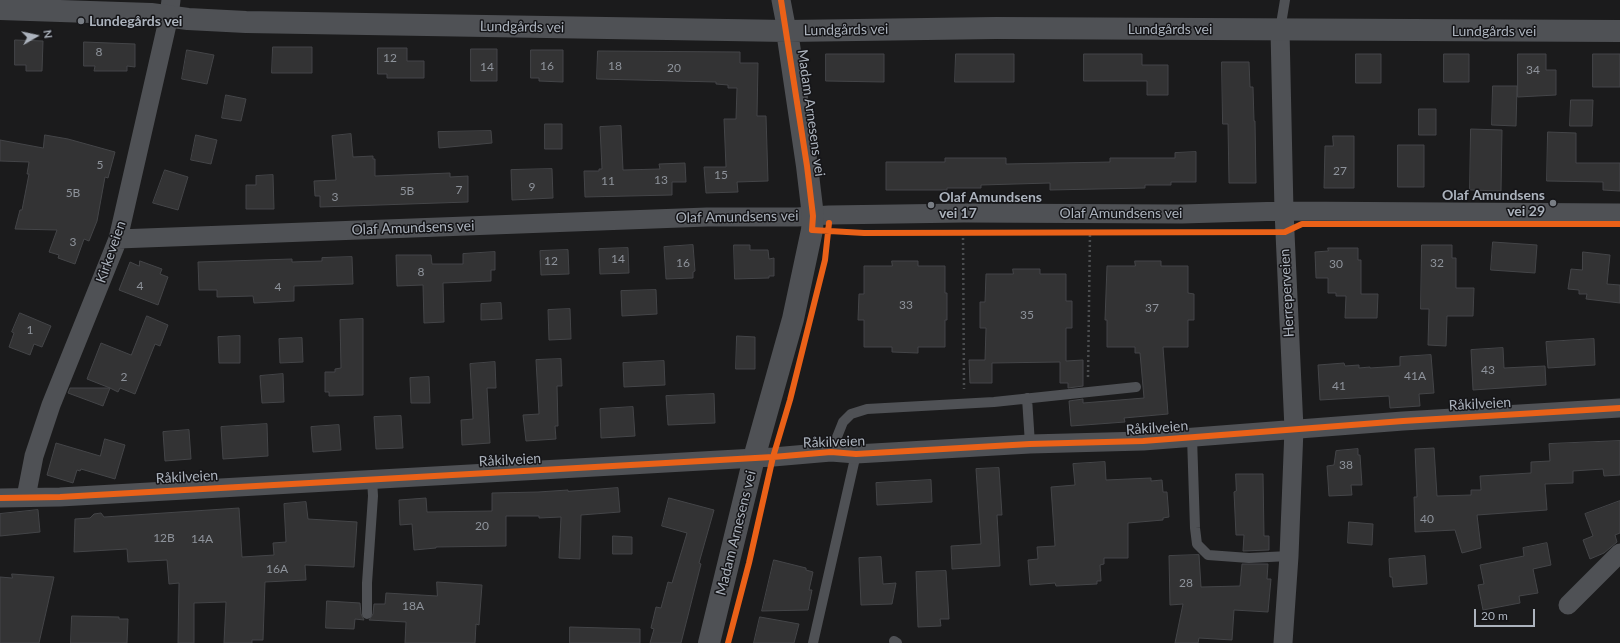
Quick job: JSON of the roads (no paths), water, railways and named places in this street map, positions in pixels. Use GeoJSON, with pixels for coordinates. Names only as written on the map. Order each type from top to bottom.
{"type":"FeatureCollection","features":[{"type":"Feature","properties":{"kind":"street","name":"Madam Arnesens vei"},"geometry":{"type":"LineString","coordinates":[[709,643],[754,458],[793,318],[812,230],[813,216],[807,166],[781,0]]}},
{"type":"Feature","properties":{"kind":"street","name":"Lundgårds vei"},"geometry":{"type":"LineString","coordinates":[[0,9],[151,14],[170,8],[188,19],[253,22],[787,31],[996,28],[1620,31]]}},
{"type":"Feature","properties":{"kind":"street","name":"Kirkeveien"},"geometry":{"type":"LineString","coordinates":[[26,497],[34,456],[49,411],[118,239],[170,8]]}},
{"type":"Feature","properties":{"kind":"street","name":"Herreperveien"},"geometry":{"type":"LineString","coordinates":[[1280,30],[1284,211],[1294,429],[1289,556],[1283,643]]}},
{"type":"Feature","properties":{"kind":"street","name":"Olaf Amundsens vei"},"geometry":{"type":"LineString","coordinates":[[118,239],[699,217],[964,213],[1182,214],[1284,211],[1620,213]]}},
{"type":"Feature","properties":{"kind":"street","name":"Råkilveien"},"geometry":{"type":"LineString","coordinates":[[0,498],[60,497],[754,458],[831,452],[856,454],[1030,444],[1143,441],[1402,420],[1620,408]]}},
{"type":"Feature","properties":{"kind":"street"},"geometry":{"type":"LineString","coordinates":[[1568,605],[1620,552]]}},
{"type":"Feature","properties":{"kind":"lane"},"geometry":{"type":"LineString","coordinates":[[1280,30],[1285,0]]}},
{"type":"Feature","properties":{"kind":"lane"},"geometry":{"type":"LineString","coordinates":[[831,452],[843,422],[851,414],[866,409],[964,404],[1136,387]]}},
{"type":"Feature","properties":{"kind":"lane"},"geometry":{"type":"LineString","coordinates":[[1028,398],[1030,444]]}},
{"type":"Feature","properties":{"kind":"lane"},"geometry":{"type":"LineString","coordinates":[[1192,438],[1195,528],[1197,544],[1208,555],[1249,558],[1289,556]]}},
{"type":"Feature","properties":{"kind":"lane"},"geometry":{"type":"LineString","coordinates":[[813,643],[856,454]]}},
{"type":"Feature","properties":{"kind":"lane"},"geometry":{"type":"LineString","coordinates":[[367,614],[367,583],[373,496],[372,479]]}},
{"type":"Feature","properties":{"kind":"place","name":"Lundegårds vei"},"geometry":{"type":"Point","coordinates":[81,21]}},
{"type":"Feature","properties":{"kind":"place","name":"Olaf Amundsens vei 29"},"geometry":{"type":"Point","coordinates":[1553,203]}},
{"type":"Feature","properties":{"kind":"place","name":"Olaf Amundsens vei 17"},"geometry":{"type":"Point","coordinates":[931,205]}}]}
